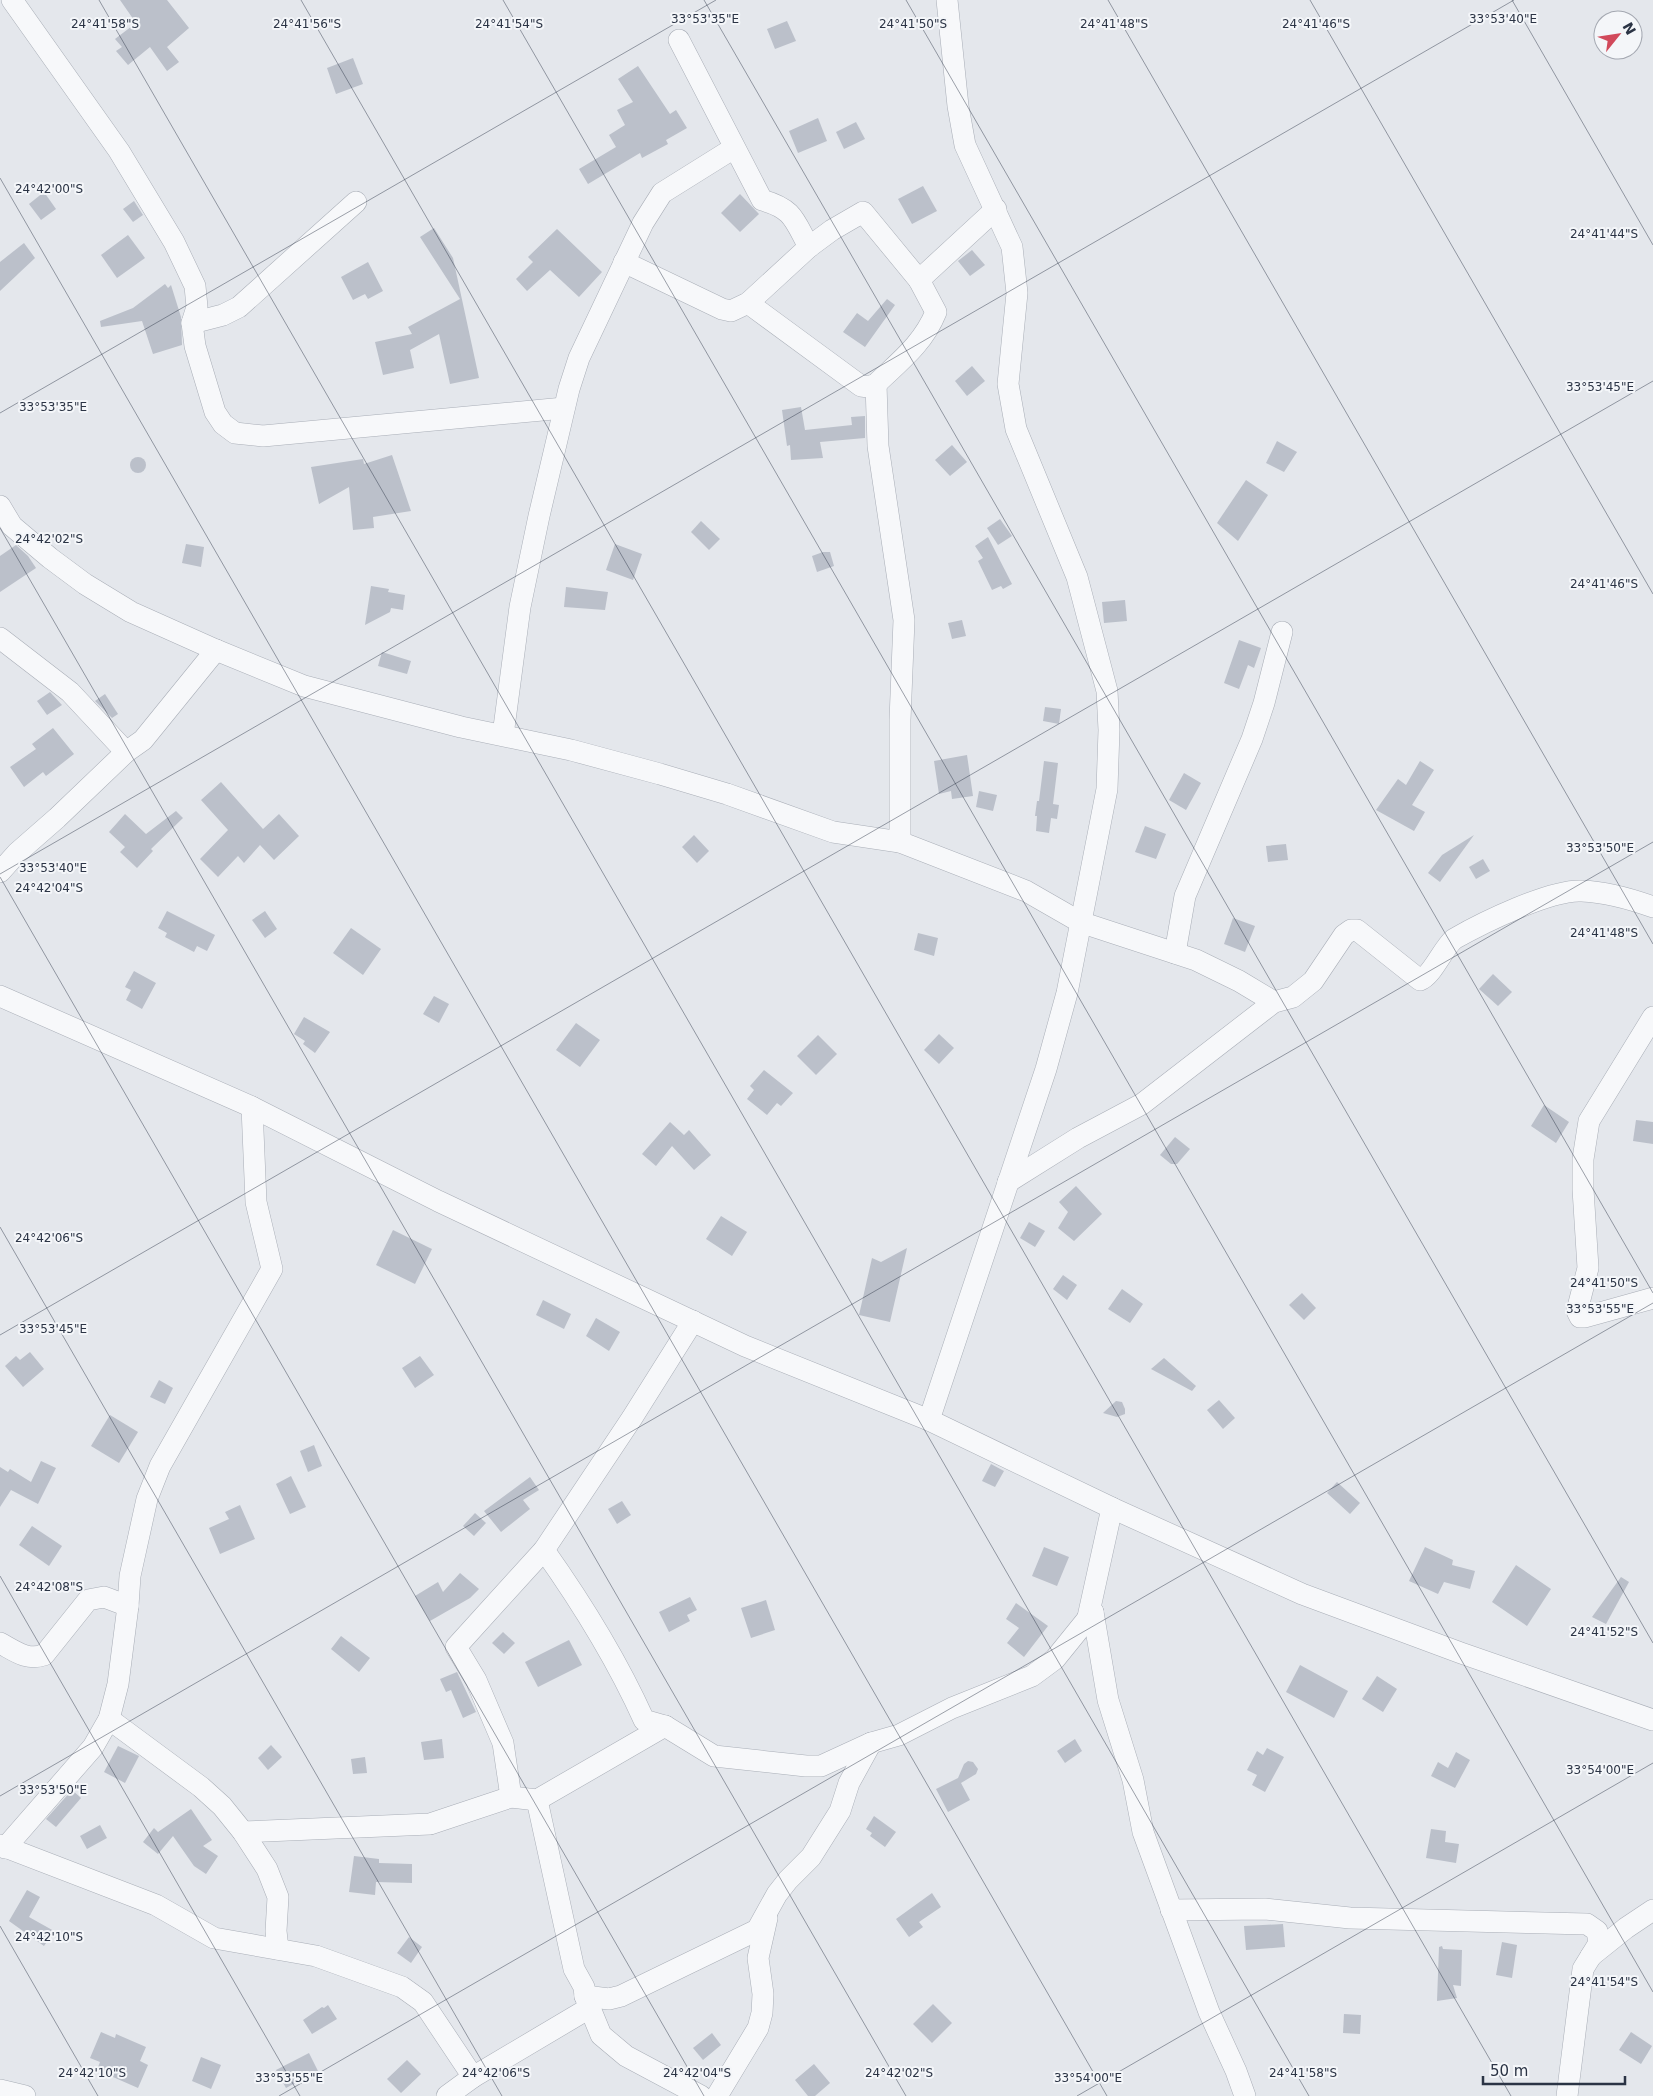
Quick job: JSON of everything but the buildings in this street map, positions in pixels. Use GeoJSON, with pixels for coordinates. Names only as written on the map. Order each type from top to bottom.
{"type":"FeatureCollection","features":[{"type":"Feature","properties":{"kind":"street"},"geometry":{"type":"LineString","coordinates":[[12,0],[119,151],[174,242],[195,286],[197,307],[192,323],[195,346],[215,412],[223,424],[235,433],[263,436],[564,408]]}},
{"type":"Feature","properties":{"kind":"street"},"geometry":{"type":"LineString","coordinates":[[930,1420],[1046,1069],[1065,1003],[1097,844],[1106,789],[1109,730],[1107,691],[1076,577],[1016,429],[1008,384],[1017,292],[1012,247],[965,145],[958,106],[948,0]]}},
{"type":"Feature","properties":{"kind":"street"},"geometry":{"type":"LineString","coordinates":[[679,40],[762,200],[778,205],[790,213],[809,246]]}},
{"type":"Feature","properties":{"kind":"street"},"geometry":{"type":"LineString","coordinates":[[503,736],[520,607],[564,408],[579,358],[643,223],[662,193],[734,148]]}},
{"type":"Feature","properties":{"kind":"street"},"geometry":{"type":"LineString","coordinates":[[192,323],[223,315],[239,307],[356,202]]}},
{"type":"Feature","properties":{"kind":"street"},"geometry":{"type":"LineString","coordinates":[[919,280],[996,209]]}},
{"type":"Feature","properties":{"kind":"street"},"geometry":{"type":"LineString","coordinates":[[624,262],[722,309],[730,311],[748,303],[809,246],[863,212],[919,280],[936,312],[929,329],[922,339],[876,384],[869,387],[861,386],[748,303]]}},
{"type":"Feature","properties":{"kind":"street"},"geometry":{"type":"LineString","coordinates":[[876,384],[878,446],[904,620],[900,720],[900,842]]}},
{"type":"Feature","properties":{"kind":"street"},"geometry":{"type":"LineString","coordinates":[[0,506],[12,526],[50,558],[85,584],[131,612],[216,650],[304,686],[461,727],[571,750],[660,774],[726,794],[833,832],[900,842],[1026,891],[1080,922],[1196,960],[1239,981],[1274,1002]]}},
{"type":"Feature","properties":{"kind":"street"},"geometry":{"type":"LineString","coordinates":[[1175,953],[1185,896],[1252,738],[1264,703],[1282,632]]}},
{"type":"Feature","properties":{"kind":"street"},"geometry":{"type":"LineString","coordinates":[[0,638],[70,692],[126,752]]}},
{"type":"Feature","properties":{"kind":"street"},"geometry":{"type":"LineString","coordinates":[[0,872],[17,853],[57,818],[126,752],[143,740],[216,650]]}},
{"type":"Feature","properties":{"kind":"street"},"geometry":{"type":"LineString","coordinates":[[1008,1182],[1078,1138],[1142,1104],[1274,1002],[1293,997],[1313,981],[1344,935],[1351,930],[1358,930],[1420,980],[1427,976],[1447,945],[1454,939],[1549,896],[1581,891],[1614,896],[1653,907]]}},
{"type":"Feature","properties":{"kind":"street"},"geometry":{"type":"LineString","coordinates":[[0,996],[252,1107],[438,1201],[745,1346],[930,1420],[1112,1508],[1302,1594],[1461,1653],[1653,1720]]}},
{"type":"Feature","properties":{"kind":"street"},"geometry":{"type":"LineString","coordinates":[[1653,1017],[1589,1121],[1583,1159],[1588,1268],[1577,1311],[1580,1317],[1585,1317],[1653,1298]]}},
{"type":"Feature","properties":{"kind":"street"},"geometry":{"type":"LineString","coordinates":[[252,1107],[256,1202],[272,1269],[160,1466],[147,1499],[130,1576],[118,1684],[109,1719],[93,1747],[3,1846],[156,1905],[214,1938],[316,1956],[402,1987],[413,1993],[423,2002],[473,2077]]}},
{"type":"Feature","properties":{"kind":"street"},"geometry":{"type":"LineString","coordinates":[[511,1798],[504,1744],[476,1680],[456,1647],[544,1550],[693,1322]]}},
{"type":"Feature","properties":{"kind":"street"},"geometry":{"type":"LineString","coordinates":[[1093,1612],[1088,1617],[1112,1508]]}},
{"type":"Feature","properties":{"kind":"street"},"geometry":{"type":"LineString","coordinates":[[544,1550],[602,1636],[626,1679],[644,1720],[665,1726],[714,1756],[821,1766],[871,1743],[899,1735],[952,1708],[1032,1676],[1055,1659],[1093,1612]]}},
{"type":"Feature","properties":{"kind":"street"},"geometry":{"type":"LineString","coordinates":[[0,1643],[24,1657],[35,1658],[44,1655],[88,1600],[104,1597],[130,1576]]}},
{"type":"Feature","properties":{"kind":"street"},"geometry":{"type":"LineString","coordinates":[[104,1597],[128,1606]]}},
{"type":"Feature","properties":{"kind":"street"},"geometry":{"type":"LineString","coordinates":[[1093,1612],[1108,1700],[1133,1780],[1143,1832],[1209,2012],[1236,2071],[1245,2096]]}},
{"type":"Feature","properties":{"kind":"street"},"geometry":{"type":"LineString","coordinates":[[109,1719],[202,1787],[222,1806],[243,1832],[267,1869],[278,1897],[276,1931],[278,1948]]}},
{"type":"Feature","properties":{"kind":"street"},"geometry":{"type":"LineString","coordinates":[[243,1832],[430,1824],[511,1798],[537,1800],[665,1726]]}},
{"type":"Feature","properties":{"kind":"street"},"geometry":{"type":"LineString","coordinates":[[447,2096],[588,2002],[615,1998],[666,1976],[757,1930],[788,1880],[810,1857],[840,1811],[849,1783],[871,1743]]}},
{"type":"Feature","properties":{"kind":"street"},"geometry":{"type":"LineString","coordinates":[[537,1800],[574,1969],[584,1987],[601,2035],[626,2056],[701,2096]]}},
{"type":"Feature","properties":{"kind":"street"},"geometry":{"type":"LineString","coordinates":[[717,2096],[758,2028],[762,2013],[763,1994],[758,1958],[770,1908]]}},
{"type":"Feature","properties":{"kind":"street"},"geometry":{"type":"LineString","coordinates":[[1171,1910],[1265,1909],[1350,1918],[1587,1924],[1597,1931],[1599,1943],[1583,1969],[1567,2096]]}},
{"type":"Feature","properties":{"kind":"street"},"geometry":{"type":"LineString","coordinates":[[1591,1956],[1626,1928],[1653,1910]]}},
{"type":"Feature","properties":{"kind":"street"},"geometry":{"type":"LineString","coordinates":[[0,2090],[25,2096]]}}]}
